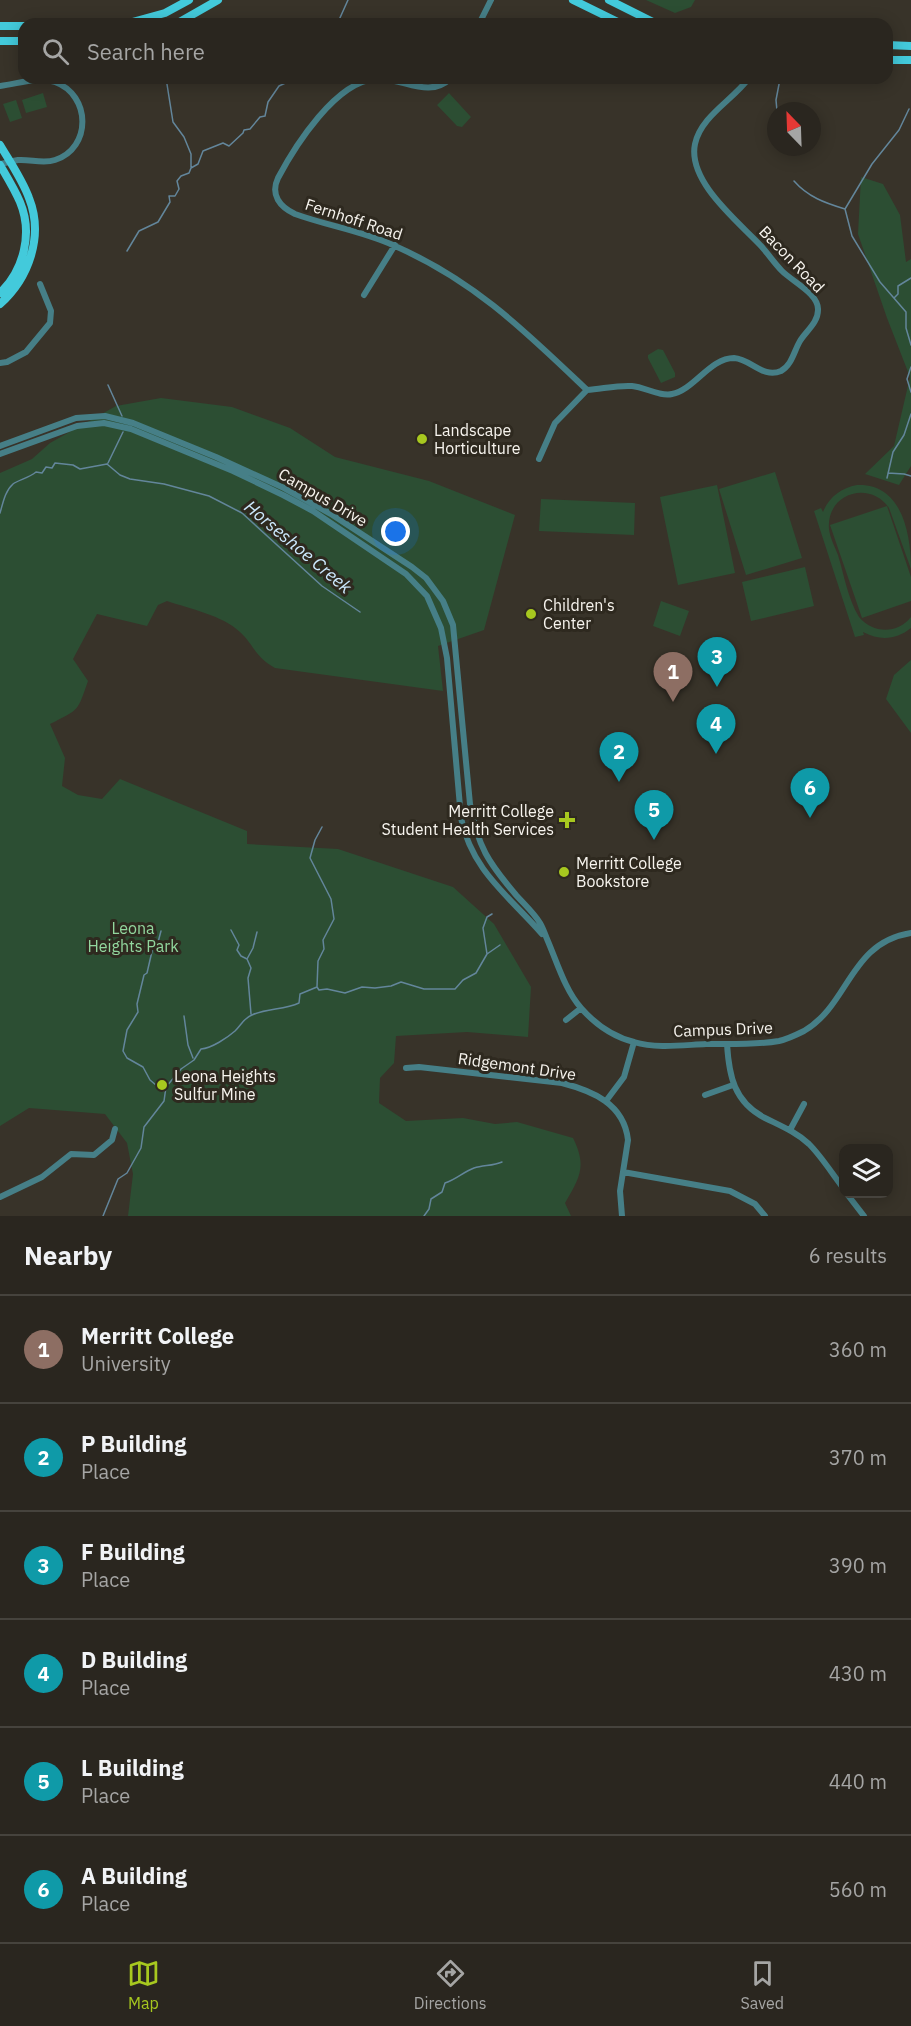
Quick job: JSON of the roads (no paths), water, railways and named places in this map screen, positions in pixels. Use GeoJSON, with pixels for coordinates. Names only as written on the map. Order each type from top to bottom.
{"type":"FeatureCollection","features":[{"type":"Feature","properties":{"kind":"main road"},"geometry":{"type":"LineString","coordinates":[[147,18],[165,13],[189,0]]}},
{"type":"Feature","properties":{"kind":"main road"},"geometry":{"type":"LineString","coordinates":[[186,18],[218,0]]}},
{"type":"Feature","properties":{"kind":"main road"},"geometry":{"type":"LineString","coordinates":[[573,0],[610,18]]}},
{"type":"Feature","properties":{"kind":"main road"},"geometry":{"type":"LineString","coordinates":[[609,0],[645,18]]}},
{"type":"Feature","properties":{"kind":"main road"},"geometry":{"type":"LineString","coordinates":[[0,26],[18,26]]}},
{"type":"Feature","properties":{"kind":"main road"},"geometry":{"type":"LineString","coordinates":[[0,41],[18,41]]}},
{"type":"Feature","properties":{"kind":"main road"},"geometry":{"type":"LineString","coordinates":[[893,45],[911,46]]}},
{"type":"Feature","properties":{"kind":"main road"},"geometry":{"type":"LineString","coordinates":[[893,60],[911,60]]}},
{"type":"Feature","properties":{"kind":"main road"},"geometry":{"type":"LineString","coordinates":[[0,145],[30,199],[34,229],[29,264],[21,280],[0,304]]}},
{"type":"Feature","properties":{"kind":"main road"},"geometry":{"type":"LineString","coordinates":[[0,165],[20,203],[26,229],[21,260],[14,276],[0,293]]}},
{"type":"Feature","properties":{"kind":"street"},"geometry":{"type":"LineString","coordinates":[[482,18],[491,0]]}},
{"type":"Feature","properties":{"kind":"street"},"geometry":{"type":"LineString","coordinates":[[0,86],[18,83]]}},
{"type":"Feature","properties":{"kind":"street"},"geometry":{"type":"LineString","coordinates":[[0,165],[19,160],[44,162],[54,160],[70,151],[80,138],[83,116],[74,97],[58,84]]}},
{"type":"Feature","properties":{"kind":"street","name":"Fernhoff Road"},"geometry":{"type":"LineString","coordinates":[[358,84],[331,104],[294,152],[275,187],[277,199],[289,211],[395,245],[440,268],[492,303],[587,390]]}},
{"type":"Feature","properties":{"kind":"street","name":"Fernhoff Road"},"geometry":{"type":"LineString","coordinates":[[405,84],[435,88],[441,84]]}},
{"type":"Feature","properties":{"kind":"street","name":"Bacon Road"},"geometry":{"type":"LineString","coordinates":[[587,390],[634,386],[671,394],[728,359],[741,359],[763,372],[778,372],[789,364],[801,339],[813,324],[818,310],[815,299],[783,272],[761,246],[718,204],[696,164],[695,145],[699,134],[708,120],[742,84]]}},
{"type":"Feature","properties":{"kind":"street"},"geometry":{"type":"LineString","coordinates":[[364,295],[395,245]]}},
{"type":"Feature","properties":{"kind":"street"},"geometry":{"type":"LineString","coordinates":[[0,363],[7,362],[26,352],[50,323],[51,311],[40,284]]}},
{"type":"Feature","properties":{"kind":"street"},"geometry":{"type":"LineString","coordinates":[[539,459],[555,423],[587,390]]}},
{"type":"Feature","properties":{"kind":"street","name":"Campus Drive"},"geometry":{"type":"LineString","coordinates":[[0,454],[77,422]]}},
{"type":"Feature","properties":{"kind":"street","name":"Campus Drive"},"geometry":{"type":"LineString","coordinates":[[0,446],[77,422],[118,425],[158,436],[284,488],[331,514],[426,578],[437,592],[453,626],[470,804],[475,831],[497,872],[540,923],[566,982],[581,1008],[608,1030],[634,1042],[666,1045],[780,1041],[802,1032],[823,1016],[867,954],[890,939],[911,933]]}},
{"type":"Feature","properties":{"kind":"street","name":"Campus Drive"},"geometry":{"type":"LineString","coordinates":[[158,436],[243,475],[313,511],[406,574],[427,596],[437,616],[446,649],[464,835],[475,858],[493,884],[547,939]]}},
{"type":"Feature","properties":{"kind":"street"},"geometry":{"type":"LineString","coordinates":[[566,1020],[581,1008]]}},
{"type":"Feature","properties":{"kind":"street"},"geometry":{"type":"LineString","coordinates":[[606,1101],[624,1077],[634,1042]]}},
{"type":"Feature","properties":{"kind":"street"},"geometry":{"type":"LineString","coordinates":[[727,1044],[729,1071],[733,1084],[749,1106],[763,1117],[790,1130],[810,1145],[839,1184]]}},
{"type":"Feature","properties":{"kind":"street","name":"Ridgemont Drive"},"geometry":{"type":"LineString","coordinates":[[406,1068],[419,1066],[562,1083],[584,1089],[606,1101],[620,1115],[627,1132],[620,1204],[622,1216]]}},
{"type":"Feature","properties":{"kind":"street"},"geometry":{"type":"LineString","coordinates":[[705,1095],[733,1084]]}},
{"type":"Feature","properties":{"kind":"street"},"geometry":{"type":"LineString","coordinates":[[790,1130],[804,1104]]}},
{"type":"Feature","properties":{"kind":"street"},"geometry":{"type":"LineString","coordinates":[[0,1197],[42,1177],[71,1154],[94,1155],[112,1140],[116,1130]]}},
{"type":"Feature","properties":{"kind":"street"},"geometry":{"type":"LineString","coordinates":[[623,1172],[730,1191],[755,1204],[765,1216]]}},
{"type":"Feature","properties":{"kind":"street"},"geometry":{"type":"LineString","coordinates":[[850,1198],[864,1216]]}},
{"type":"Feature","properties":{"kind":"waterway"},"geometry":{"type":"LineString","coordinates":[[340,18],[348,0]]}},
{"type":"Feature","properties":{"kind":"waterway"},"geometry":{"type":"LineString","coordinates":[[167,84],[173,122],[184,137],[191,154],[191,167]]}},
{"type":"Feature","properties":{"kind":"waterway"},"geometry":{"type":"LineString","coordinates":[[127,251],[139,231],[158,222],[170,202],[169,196],[175,196],[179,189],[177,181],[198,164],[203,151],[223,143],[229,146],[244,130],[250,129],[260,117],[265,116],[268,102],[279,86],[283,84]]}},
{"type":"Feature","properties":{"kind":"waterway"},"geometry":{"type":"LineString","coordinates":[[776,102],[779,84]]}},
{"type":"Feature","properties":{"kind":"waterway"},"geometry":{"type":"LineString","coordinates":[[845,209],[872,164],[899,130],[909,109]]}},
{"type":"Feature","properties":{"kind":"waterway"},"geometry":{"type":"LineString","coordinates":[[794,181],[817,199],[845,209],[852,236],[880,282],[906,312],[906,328],[911,345]]}},
{"type":"Feature","properties":{"kind":"waterway"},"geometry":{"type":"LineString","coordinates":[[894,298],[898,294],[898,286],[911,278]]}},
{"type":"Feature","properties":{"kind":"waterway"},"geometry":{"type":"LineString","coordinates":[[911,367],[907,379],[911,392]]}},
{"type":"Feature","properties":{"kind":"waterway"},"geometry":{"type":"LineString","coordinates":[[108,385],[122,416]]}},
{"type":"Feature","properties":{"kind":"waterway","name":"Horseshoe Creek"},"geometry":{"type":"LineString","coordinates":[[887,478],[893,452],[904,435],[911,414]]}},
{"type":"Feature","properties":{"kind":"waterway"},"geometry":{"type":"LineString","coordinates":[[108,463],[123,432]]}},
{"type":"Feature","properties":{"kind":"waterway","name":"Horseshoe Creek"},"geometry":{"type":"LineString","coordinates":[[0,513],[10,487],[36,472],[42,473],[46,467],[52,468],[55,463],[73,465],[80,469],[107,464],[120,475],[130,479],[164,484],[209,496],[242,513],[322,586],[360,612]]}},
{"type":"Feature","properties":{"kind":"waterway"},"geometry":{"type":"LineString","coordinates":[[888,473],[911,476]]}},
{"type":"Feature","properties":{"kind":"waterway"},"geometry":{"type":"LineString","coordinates":[[317,987],[318,961],[324,949],[323,940],[334,919],[331,899],[310,858],[315,840],[322,827]]}},
{"type":"Feature","properties":{"kind":"waterway"},"geometry":{"type":"LineString","coordinates":[[487,954],[483,928],[487,917],[492,914]]}},
{"type":"Feature","properties":{"kind":"waterway"},"geometry":{"type":"LineString","coordinates":[[231,930],[239,945],[237,950],[247,959],[251,968],[248,978],[251,1014]]}},
{"type":"Feature","properties":{"kind":"waterway"},"geometry":{"type":"LineString","coordinates":[[161,931],[157,946],[153,947],[147,973],[144,975],[137,1004],[138,1012],[127,1030],[123,1051],[127,1058],[143,1067],[150,1080],[163,1091]]}},
{"type":"Feature","properties":{"kind":"waterway"},"geometry":{"type":"LineString","coordinates":[[247,959],[253,948],[257,932]]}},
{"type":"Feature","properties":{"kind":"waterway"},"geometry":{"type":"LineString","coordinates":[[103,1216],[118,1179],[127,1173],[141,1148],[144,1127],[164,1101],[166,1087],[181,1069],[194,1060],[201,1049],[224,1040],[249,1016],[299,1003],[300,994],[317,987],[319,990],[327,989],[345,993],[362,987],[391,986],[401,982],[424,989],[455,989],[463,980],[476,973],[487,954],[500,945]]}},
{"type":"Feature","properties":{"kind":"waterway"},"geometry":{"type":"LineString","coordinates":[[184,1016],[188,1045],[193,1058]]}},
{"type":"Feature","properties":{"kind":"waterway"},"geometry":{"type":"LineString","coordinates":[[424,1216],[429,1209],[431,1199],[442,1192],[445,1183],[474,1168],[502,1162]]}},
{"type":"Feature","properties":{"kind":"place","name":"Landscape Horticulture"},"geometry":{"type":"Point","coordinates":[422,439]}},
{"type":"Feature","properties":{"kind":"place","name":"Children's Center"},"geometry":{"type":"Point","coordinates":[531,614]}},
{"type":"Feature","properties":{"kind":"place","name":"F Building"},"geometry":{"type":"Point","coordinates":[717,687]}},
{"type":"Feature","properties":{"kind":"place","name":"Merritt College"},"geometry":{"type":"Point","coordinates":[673,702]}},
{"type":"Feature","properties":{"kind":"place","name":"D Building"},"geometry":{"type":"Point","coordinates":[716,754]}},
{"type":"Feature","properties":{"kind":"place","name":"P Building"},"geometry":{"type":"Point","coordinates":[619,782]}},
{"type":"Feature","properties":{"kind":"place","name":"A Building"},"geometry":{"type":"Point","coordinates":[810,818]}},
{"type":"Feature","properties":{"kind":"place","name":"Merritt College Student Health Services"},"geometry":{"type":"Point","coordinates":[567,820]}},
{"type":"Feature","properties":{"kind":"place","name":"L Building"},"geometry":{"type":"Point","coordinates":[654,840]}},
{"type":"Feature","properties":{"kind":"place","name":"Merritt College Bookstore"},"geometry":{"type":"Point","coordinates":[564,872]}},
{"type":"Feature","properties":{"kind":"place","name":"Leona Heights Sulfur Mine"},"geometry":{"type":"Point","coordinates":[162,1085]}},
{"type":"Feature","properties":{"kind":"park label","name":"Leona Heights Park"},"geometry":{"type":"Point","coordinates":[133,937]}}]}
